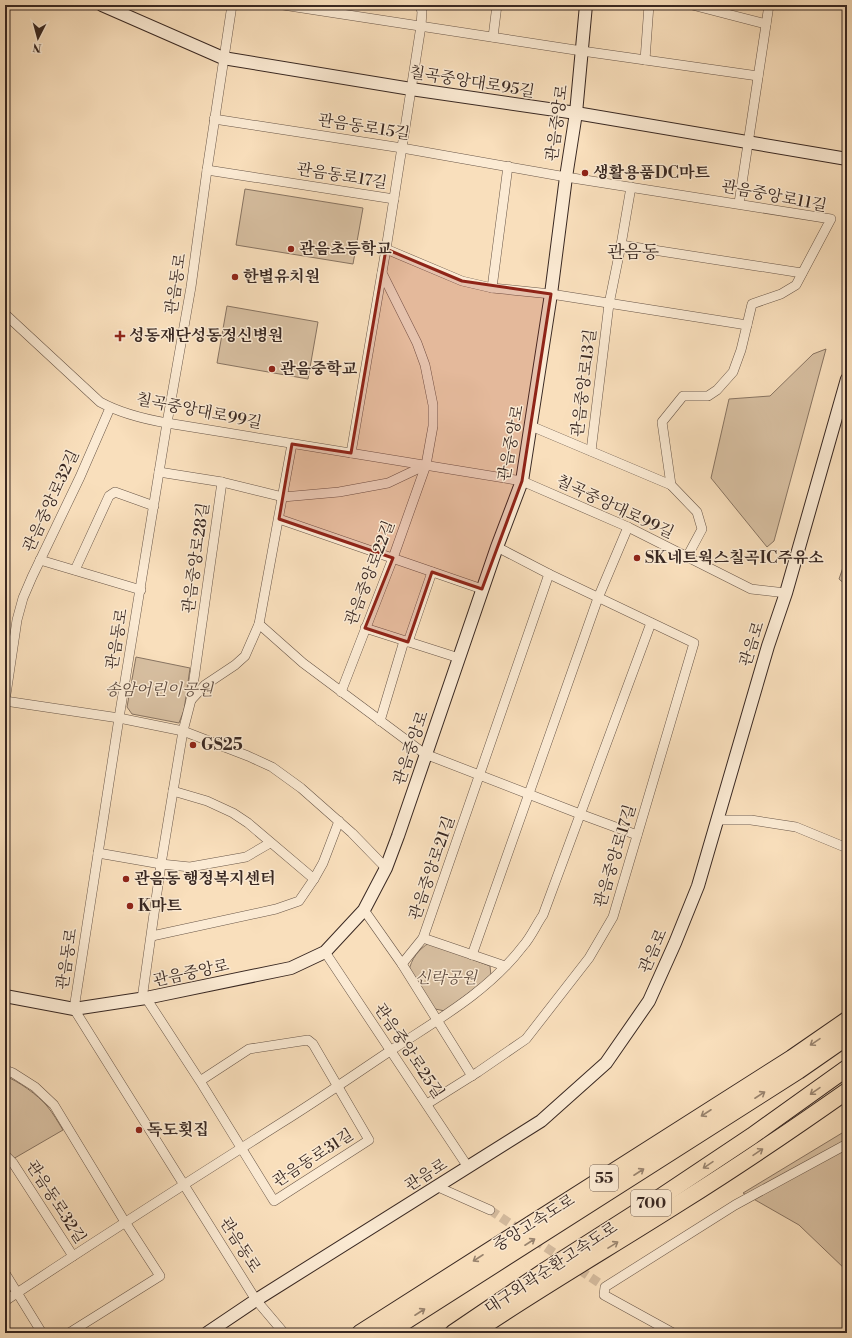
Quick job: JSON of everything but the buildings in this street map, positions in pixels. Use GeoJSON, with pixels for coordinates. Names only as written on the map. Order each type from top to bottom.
{"type":"FeatureCollection","features":[{"type":"Feature","properties":{"kind":"highway","name":"중앙고속도로"},"geometry":{"type":"LineString","coordinates":[[360,1333],[759,1079],[847,1020]]}},
{"type":"Feature","properties":{"kind":"highway","name":"중앙고속도로"},"geometry":{"type":"LineString","coordinates":[[387,1333],[798,1070],[847,1037]]}},
{"type":"Feature","properties":{"kind":"highway","name":"대구외곽순환고속도로"},"geometry":{"type":"LineString","coordinates":[[453,1333],[546,1270],[662,1196],[847,1068]]}},
{"type":"Feature","properties":{"kind":"highway","name":"대구외곽순환고속도로"},"geometry":{"type":"LineString","coordinates":[[473,1333],[547,1285],[696,1193],[847,1091]]}},
{"type":"Feature","properties":{"kind":"main road","name":"칠곡중앙대로95길"},"geometry":{"type":"LineString","coordinates":[[102,5],[223,58],[847,159]]}},
{"type":"Feature","properties":{"kind":"main road","name":"관음중앙로"},"geometry":{"type":"LineString","coordinates":[[5,996],[74,1009],[144,999],[291,968],[325,952],[364,910],[386,868],[497,547],[522,481],[551,294],[566,177],[576,114],[586,5]]}},
{"type":"Feature","properties":{"kind":"main road","name":"관음로"},"geometry":{"type":"LineString","coordinates":[[207,1333],[256,1300],[541,1121],[606,1063],[649,1000],[675,943],[698,886],[768,646],[786,592],[847,379]]}},
{"type":"Feature","properties":{"kind":"street","name":"관음동로"},"geometry":{"type":"LineString","coordinates":[[232,5],[214,119],[191,287],[167,423],[119,718],[74,1009],[256,1300],[284,1333]]}},
{"type":"Feature","properties":{"kind":"street"},"geometry":{"type":"LineString","coordinates":[[283,5],[582,51],[758,76]]}},
{"type":"Feature","properties":{"kind":"street"},"geometry":{"type":"LineString","coordinates":[[394,199],[421,26],[422,11],[418,5]]}},
{"type":"Feature","properties":{"kind":"street"},"geometry":{"type":"LineString","coordinates":[[494,37],[497,5]]}},
{"type":"Feature","properties":{"kind":"street"},"geometry":{"type":"LineString","coordinates":[[645,60],[649,5]]}},
{"type":"Feature","properties":{"kind":"street"},"geometry":{"type":"LineString","coordinates":[[692,5],[766,24]]}},
{"type":"Feature","properties":{"kind":"street"},"geometry":{"type":"LineString","coordinates":[[739,203],[768,5]]}},
{"type":"Feature","properties":{"kind":"street","name":"관음동로15길"},"geometry":{"type":"LineString","coordinates":[[214,119],[402,148],[566,177]]}},
{"type":"Feature","properties":{"kind":"street"},"geometry":{"type":"LineString","coordinates":[[492,288],[508,166]]}},
{"type":"Feature","properties":{"kind":"street","name":"관음동로17길"},"geometry":{"type":"LineString","coordinates":[[207,170],[394,199],[382,273]]}},
{"type":"Feature","properties":{"kind":"street","name":"관음중앙로11길"},"geometry":{"type":"LineString","coordinates":[[566,177],[739,203],[831,219],[796,285],[781,294],[752,304],[741,350],[732,372],[717,390],[708,396],[683,396],[662,422],[670,485]]}},
{"type":"Feature","properties":{"kind":"street"},"geometry":{"type":"LineString","coordinates":[[609,304],[631,187]]}},
{"type":"Feature","properties":{"kind":"street"},"geometry":{"type":"LineString","coordinates":[[621,245],[802,273]]}},
{"type":"Feature","properties":{"kind":"street"},"geometry":{"type":"LineString","coordinates":[[386,249],[462,281],[492,288],[551,294],[747,325]]}},
{"type":"Feature","properties":{"kind":"street"},"geometry":{"type":"LineString","coordinates":[[351,453],[382,273]]}},
{"type":"Feature","properties":{"kind":"street"},"geometry":{"type":"LineString","coordinates":[[382,273],[417,343],[425,365],[433,405],[433,426],[426,465]]}},
{"type":"Feature","properties":{"kind":"street","name":"관음중앙로13길"},"geometry":{"type":"LineString","coordinates":[[609,304],[591,452],[670,485]]}},
{"type":"Feature","properties":{"kind":"street","name":"칠곡중앙대로99길"},"geometry":{"type":"LineString","coordinates":[[5,314],[100,402],[110,408],[150,420],[522,481],[628,527],[751,589],[786,592]]}},
{"type":"Feature","properties":{"kind":"street","name":"관음중앙로32길"},"geometry":{"type":"LineString","coordinates":[[5,701],[17,620],[23,598],[80,477],[110,408]]}},
{"type":"Feature","properties":{"kind":"street"},"geometry":{"type":"LineString","coordinates":[[531,426],[591,452]]}},
{"type":"Feature","properties":{"kind":"street"},"geometry":{"type":"LineString","coordinates":[[191,700],[206,685],[235,665],[245,656],[259,624],[292,444]]}},
{"type":"Feature","properties":{"kind":"street","name":"관음중앙로28길"},"geometry":{"type":"LineString","coordinates":[[144,999],[172,791],[183,731],[191,700],[222,482],[283,497],[339,492],[388,483],[426,465]]}},
{"type":"Feature","properties":{"kind":"street","name":"관음중앙로22길"},"geometry":{"type":"LineString","coordinates":[[341,692],[393,558],[426,465]]}},
{"type":"Feature","properties":{"kind":"street"},"geometry":{"type":"LineString","coordinates":[[159,472],[222,482]]}},
{"type":"Feature","properties":{"kind":"street"},"geometry":{"type":"LineString","coordinates":[[670,485],[697,512],[702,529],[687,557]]}},
{"type":"Feature","properties":{"kind":"street"},"geometry":{"type":"LineString","coordinates":[[75,570],[109,496],[115,492],[154,506]]}},
{"type":"Feature","properties":{"kind":"street"},"geometry":{"type":"LineString","coordinates":[[279,519],[482,590]]}},
{"type":"Feature","properties":{"kind":"street"},"geometry":{"type":"LineString","coordinates":[[472,955],[530,795],[598,598],[628,527]]}},
{"type":"Feature","properties":{"kind":"street","name":"관음중앙로17길"},"geometry":{"type":"LineString","coordinates":[[427,1104],[472,1076],[526,1039],[590,958],[613,917],[694,643],[598,598],[497,547]]}},
{"type":"Feature","properties":{"kind":"street"},"geometry":{"type":"LineString","coordinates":[[40,560],[141,590]]}},
{"type":"Feature","properties":{"kind":"street"},"geometry":{"type":"LineString","coordinates":[[380,721],[406,641],[432,572]]}},
{"type":"Feature","properties":{"kind":"street"},"geometry":{"type":"LineString","coordinates":[[479,775],[549,574]]}},
{"type":"Feature","properties":{"kind":"street"},"geometry":{"type":"LineString","coordinates":[[184,1184],[439,1021],[486,985],[524,946],[543,915],[651,623]]}},
{"type":"Feature","properties":{"kind":"street"},"geometry":{"type":"LineString","coordinates":[[259,624],[303,663],[425,754],[637,835]]}},
{"type":"Feature","properties":{"kind":"street"},"geometry":{"type":"LineString","coordinates":[[365,628],[459,658]]}},
{"type":"Feature","properties":{"kind":"street"},"geometry":{"type":"LineString","coordinates":[[5,701],[119,718],[183,731],[248,756],[272,767],[301,788],[352,833],[386,868]]}},
{"type":"Feature","properties":{"kind":"street","name":"관음중앙로21길"},"geometry":{"type":"LineString","coordinates":[[402,964],[423,938],[479,775]]}},
{"type":"Feature","properties":{"kind":"street"},"geometry":{"type":"LineString","coordinates":[[172,791],[207,801],[233,813],[248,823],[314,879]]}},
{"type":"Feature","properties":{"kind":"street"},"geometry":{"type":"LineString","coordinates":[[717,820],[751,820],[796,827],[847,848]]}},
{"type":"Feature","properties":{"kind":"street"},"geometry":{"type":"LineString","coordinates":[[152,936],[276,909],[299,901],[314,879],[339,821]]}},
{"type":"Feature","properties":{"kind":"street"},"geometry":{"type":"LineString","coordinates":[[98,853],[161,864],[190,867],[246,857],[270,843]]}},
{"type":"Feature","properties":{"kind":"street"},"geometry":{"type":"LineString","coordinates":[[364,910],[402,964],[472,1076]]}},
{"type":"Feature","properties":{"kind":"street"},"geometry":{"type":"LineString","coordinates":[[423,938],[505,966]]}},
{"type":"Feature","properties":{"kind":"street","name":"관음중앙로25길"},"geometry":{"type":"LineString","coordinates":[[325,952],[468,1168]]}},
{"type":"Feature","properties":{"kind":"street","name":"관음중앙로"},"geometry":{"type":"LineString","coordinates":[[144,999],[200,1081],[242,1148]]}},
{"type":"Feature","properties":{"kind":"street","name":"관음동로31길"},"geometry":{"type":"LineString","coordinates":[[200,1081],[249,1049],[308,1040],[313,1044],[369,1140],[274,1201],[242,1148]]}},
{"type":"Feature","properties":{"kind":"street"},"geometry":{"type":"LineString","coordinates":[[5,1070],[14,1072],[35,1087],[54,1105],[125,1222],[160,1276],[69,1333]]}},
{"type":"Feature","properties":{"kind":"street"},"geometry":{"type":"LineString","coordinates":[[673,1333],[604,1295],[605,1287],[735,1205],[847,1144]]}},
{"type":"Feature","properties":{"kind":"street","name":"관음동로32길"},"geometry":{"type":"LineString","coordinates":[[5,1155],[13,1163],[74,1256]]}},
{"type":"Feature","properties":{"kind":"street","name":"관음동로32길"},"geometry":{"type":"LineString","coordinates":[[5,1301],[184,1184]]}},
{"type":"Feature","properties":{"kind":"street"},"geometry":{"type":"LineString","coordinates":[[438,1187],[490,1210]]}},
{"type":"Feature","properties":{"kind":"street"},"geometry":{"type":"LineString","coordinates":[[5,1273],[42,1333]]}},
{"type":"Feature","properties":{"kind":"highlighted area"},"geometry":{"type":"Polygon","coordinates":[[[386,249],[462,281],[551,294],[522,481],[482,589],[432,572],[408,642],[365,628],[393,558],[279,519],[292,444],[351,453],[386,249]]]}},
{"type":"Feature","properties":{"kind":"green space"},"geometry":{"type":"Polygon","coordinates":[[[245,189],[363,208],[353,264],[236,245],[245,189]]]}},
{"type":"Feature","properties":{"kind":"green space"},"geometry":{"type":"Polygon","coordinates":[[[227,306],[318,322],[308,379],[217,363],[227,306]]]}},
{"type":"Feature","properties":{"kind":"green space"},"geometry":{"type":"Polygon","coordinates":[[[826,349],[774,541],[767,547],[711,478],[729,399],[770,396],[813,354],[826,349]]]}},
{"type":"Feature","properties":{"kind":"green space"},"geometry":{"type":"Polygon","coordinates":[[[847,556],[847,586],[839,579],[847,556]]]}},
{"type":"Feature","properties":{"kind":"green space","name":"송암어린이공원"},"geometry":{"type":"Polygon","coordinates":[[[136,657],[190,668],[184,710],[179,723],[132,714],[127,707],[136,657]]]}},
{"type":"Feature","properties":{"kind":"green space","name":"신락공원"},"geometry":{"type":"Polygon","coordinates":[[[429,943],[490,966],[491,976],[445,1011],[435,1009],[409,971],[416,955],[429,943]]]}},
{"type":"Feature","properties":{"kind":"green space"},"geometry":{"type":"Polygon","coordinates":[[[5,1076],[22,1085],[38,1097],[49,1109],[63,1130],[13,1159],[5,1150],[5,1076]]]}},
{"type":"Feature","properties":{"kind":"green space"},"geometry":{"type":"Polygon","coordinates":[[[847,1130],[847,1271],[799,1225],[743,1193],[847,1130]]]}},
{"type":"Feature","properties":{"kind":"tunnel"},"geometry":{"type":"LineString","coordinates":[[490,1210],[605,1287]]}},
{"type":"Feature","properties":{"kind":"place","name":"생활용품DC마트"},"geometry":{"type":"Point","coordinates":[585,173]}},
{"type":"Feature","properties":{"kind":"place","name":"관음초등학교"},"geometry":{"type":"Point","coordinates":[291,249]}},
{"type":"Feature","properties":{"kind":"place","name":"한별유치원"},"geometry":{"type":"Point","coordinates":[235,277]}},
{"type":"Feature","properties":{"kind":"place","name":"성동재단성동정신병원"},"geometry":{"type":"Point","coordinates":[120,336]}},
{"type":"Feature","properties":{"kind":"place","name":"관음중학교"},"geometry":{"type":"Point","coordinates":[272,369]}},
{"type":"Feature","properties":{"kind":"place","name":"SK네트웍스칠곡IC주유소"},"geometry":{"type":"Point","coordinates":[637,558]}},
{"type":"Feature","properties":{"kind":"place","name":"GS25"},"geometry":{"type":"Point","coordinates":[193,745]}},
{"type":"Feature","properties":{"kind":"place","name":"관음동 행정복지센터"},"geometry":{"type":"Point","coordinates":[126,879]}},
{"type":"Feature","properties":{"kind":"place","name":"K마트"},"geometry":{"type":"Point","coordinates":[130,906]}},
{"type":"Feature","properties":{"kind":"place","name":"독도횟집"},"geometry":{"type":"Point","coordinates":[139,1130]}},
{"type":"Feature","properties":{"kind":"district","name":"관음동"},"geometry":{"type":"Point","coordinates":[633,252]}}]}
